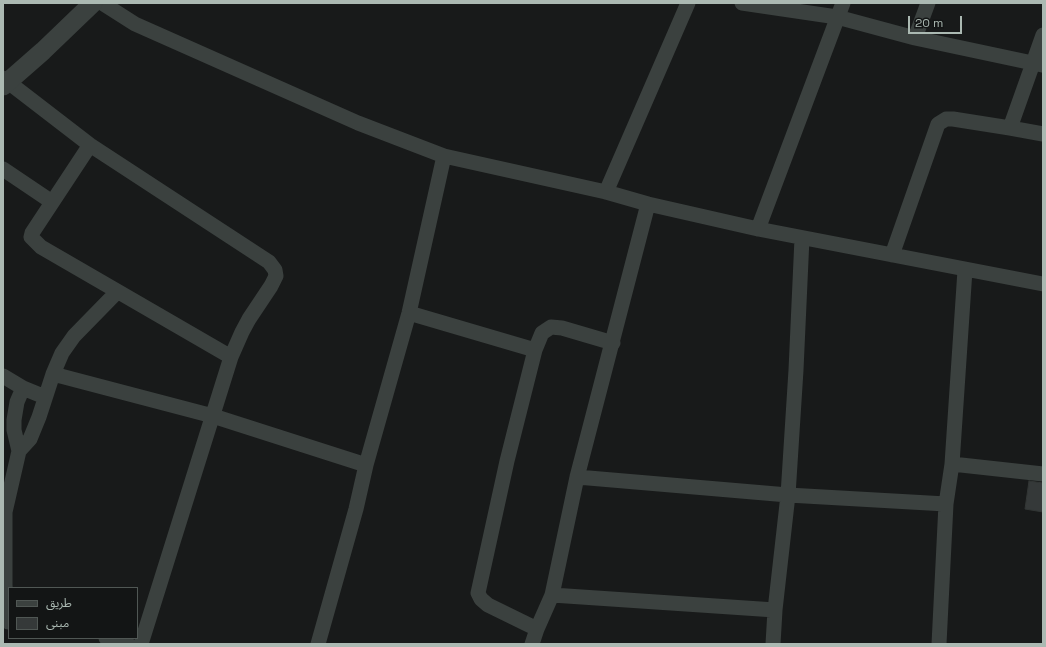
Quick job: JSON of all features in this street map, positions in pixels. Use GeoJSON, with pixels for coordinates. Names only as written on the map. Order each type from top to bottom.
{"type":"FeatureCollection","features":[{"type":"Feature","properties":{"kind":"street"},"geometry":{"type":"LineString","coordinates":[[93,3],[5,82],[90,145],[269,262],[275,270],[276,276],[249,319],[231,357],[141,644]]}},
{"type":"Feature","properties":{"kind":"street"},"geometry":{"type":"LineString","coordinates":[[102,3],[135,24],[358,123],[444,156],[606,192],[648,204],[758,229],[1043,284]]}},
{"type":"Feature","properties":{"kind":"street"},"geometry":{"type":"LineString","coordinates":[[606,192],[688,3]]}},
{"type":"Feature","properties":{"kind":"street"},"geometry":{"type":"LineString","coordinates":[[742,3],[837,17],[915,38],[1038,65]]}},
{"type":"Feature","properties":{"kind":"street"},"geometry":{"type":"LineString","coordinates":[[758,229],[843,3]]}},
{"type":"Feature","properties":{"kind":"street"},"geometry":{"type":"LineString","coordinates":[[915,38],[928,3]]}},
{"type":"Feature","properties":{"kind":"street"},"geometry":{"type":"LineString","coordinates":[[1010,128],[1038,65],[1043,35]]}},
{"type":"Feature","properties":{"kind":"street"},"geometry":{"type":"LineString","coordinates":[[892,255],[938,124],[946,119],[953,119],[1043,134]]}},
{"type":"Feature","properties":{"kind":"street"},"geometry":{"type":"LineString","coordinates":[[90,145],[32,233],[31,237],[41,247],[231,357]]}},
{"type":"Feature","properties":{"kind":"street"},"geometry":{"type":"LineString","coordinates":[[318,644],[409,313],[444,156]]}},
{"type":"Feature","properties":{"kind":"street"},"geometry":{"type":"LineString","coordinates":[[3,169],[52,202]]}},
{"type":"Feature","properties":{"kind":"street"},"geometry":{"type":"LineString","coordinates":[[532,644],[552,595],[577,477],[648,204]]}},
{"type":"Feature","properties":{"kind":"street"},"geometry":{"type":"LineString","coordinates":[[773,644],[775,610],[788,495],[802,238]]}},
{"type":"Feature","properties":{"kind":"street"},"geometry":{"type":"LineString","coordinates":[[939,644],[946,504],[952,464],[965,270]]}},
{"type":"Feature","properties":{"kind":"street"},"geometry":{"type":"LineString","coordinates":[[19,451],[30,439],[39,417],[52,374],[62,352],[74,336],[117,292]]}},
{"type":"Feature","properties":{"kind":"street"},"geometry":{"type":"LineString","coordinates":[[409,313],[535,350]]}},
{"type":"Feature","properties":{"kind":"street"},"geometry":{"type":"LineString","coordinates":[[537,629],[488,605],[481,599],[478,592],[507,461],[535,350],[542,333],[550,327],[562,328],[613,343]]}},
{"type":"Feature","properties":{"kind":"street"},"geometry":{"type":"LineString","coordinates":[[52,374],[212,416],[366,465]]}},
{"type":"Feature","properties":{"kind":"street"},"geometry":{"type":"LineString","coordinates":[[3,376],[23,388],[45,397]]}},
{"type":"Feature","properties":{"kind":"street"},"geometry":{"type":"LineString","coordinates":[[7,622],[5,585],[5,512],[19,451],[14,430],[14,420],[17,402],[23,388]]}},
{"type":"Feature","properties":{"kind":"street"},"geometry":{"type":"LineString","coordinates":[[952,464],[1043,474]]}},
{"type":"Feature","properties":{"kind":"street"},"geometry":{"type":"LineString","coordinates":[[577,477],[788,495],[946,504]]}},
{"type":"Feature","properties":{"kind":"street"},"geometry":{"type":"LineString","coordinates":[[552,595],[775,610]]}},
{"type":"Feature","properties":{"kind":"street"},"geometry":{"type":"LineString","coordinates":[[110,639],[128,644]]}},
{"type":"Feature","properties":{"kind":"building"},"geometry":{"type":"Polygon","coordinates":[[[1029,481],[1043,483],[1043,512],[1025,509],[1029,481]]]}}]}
